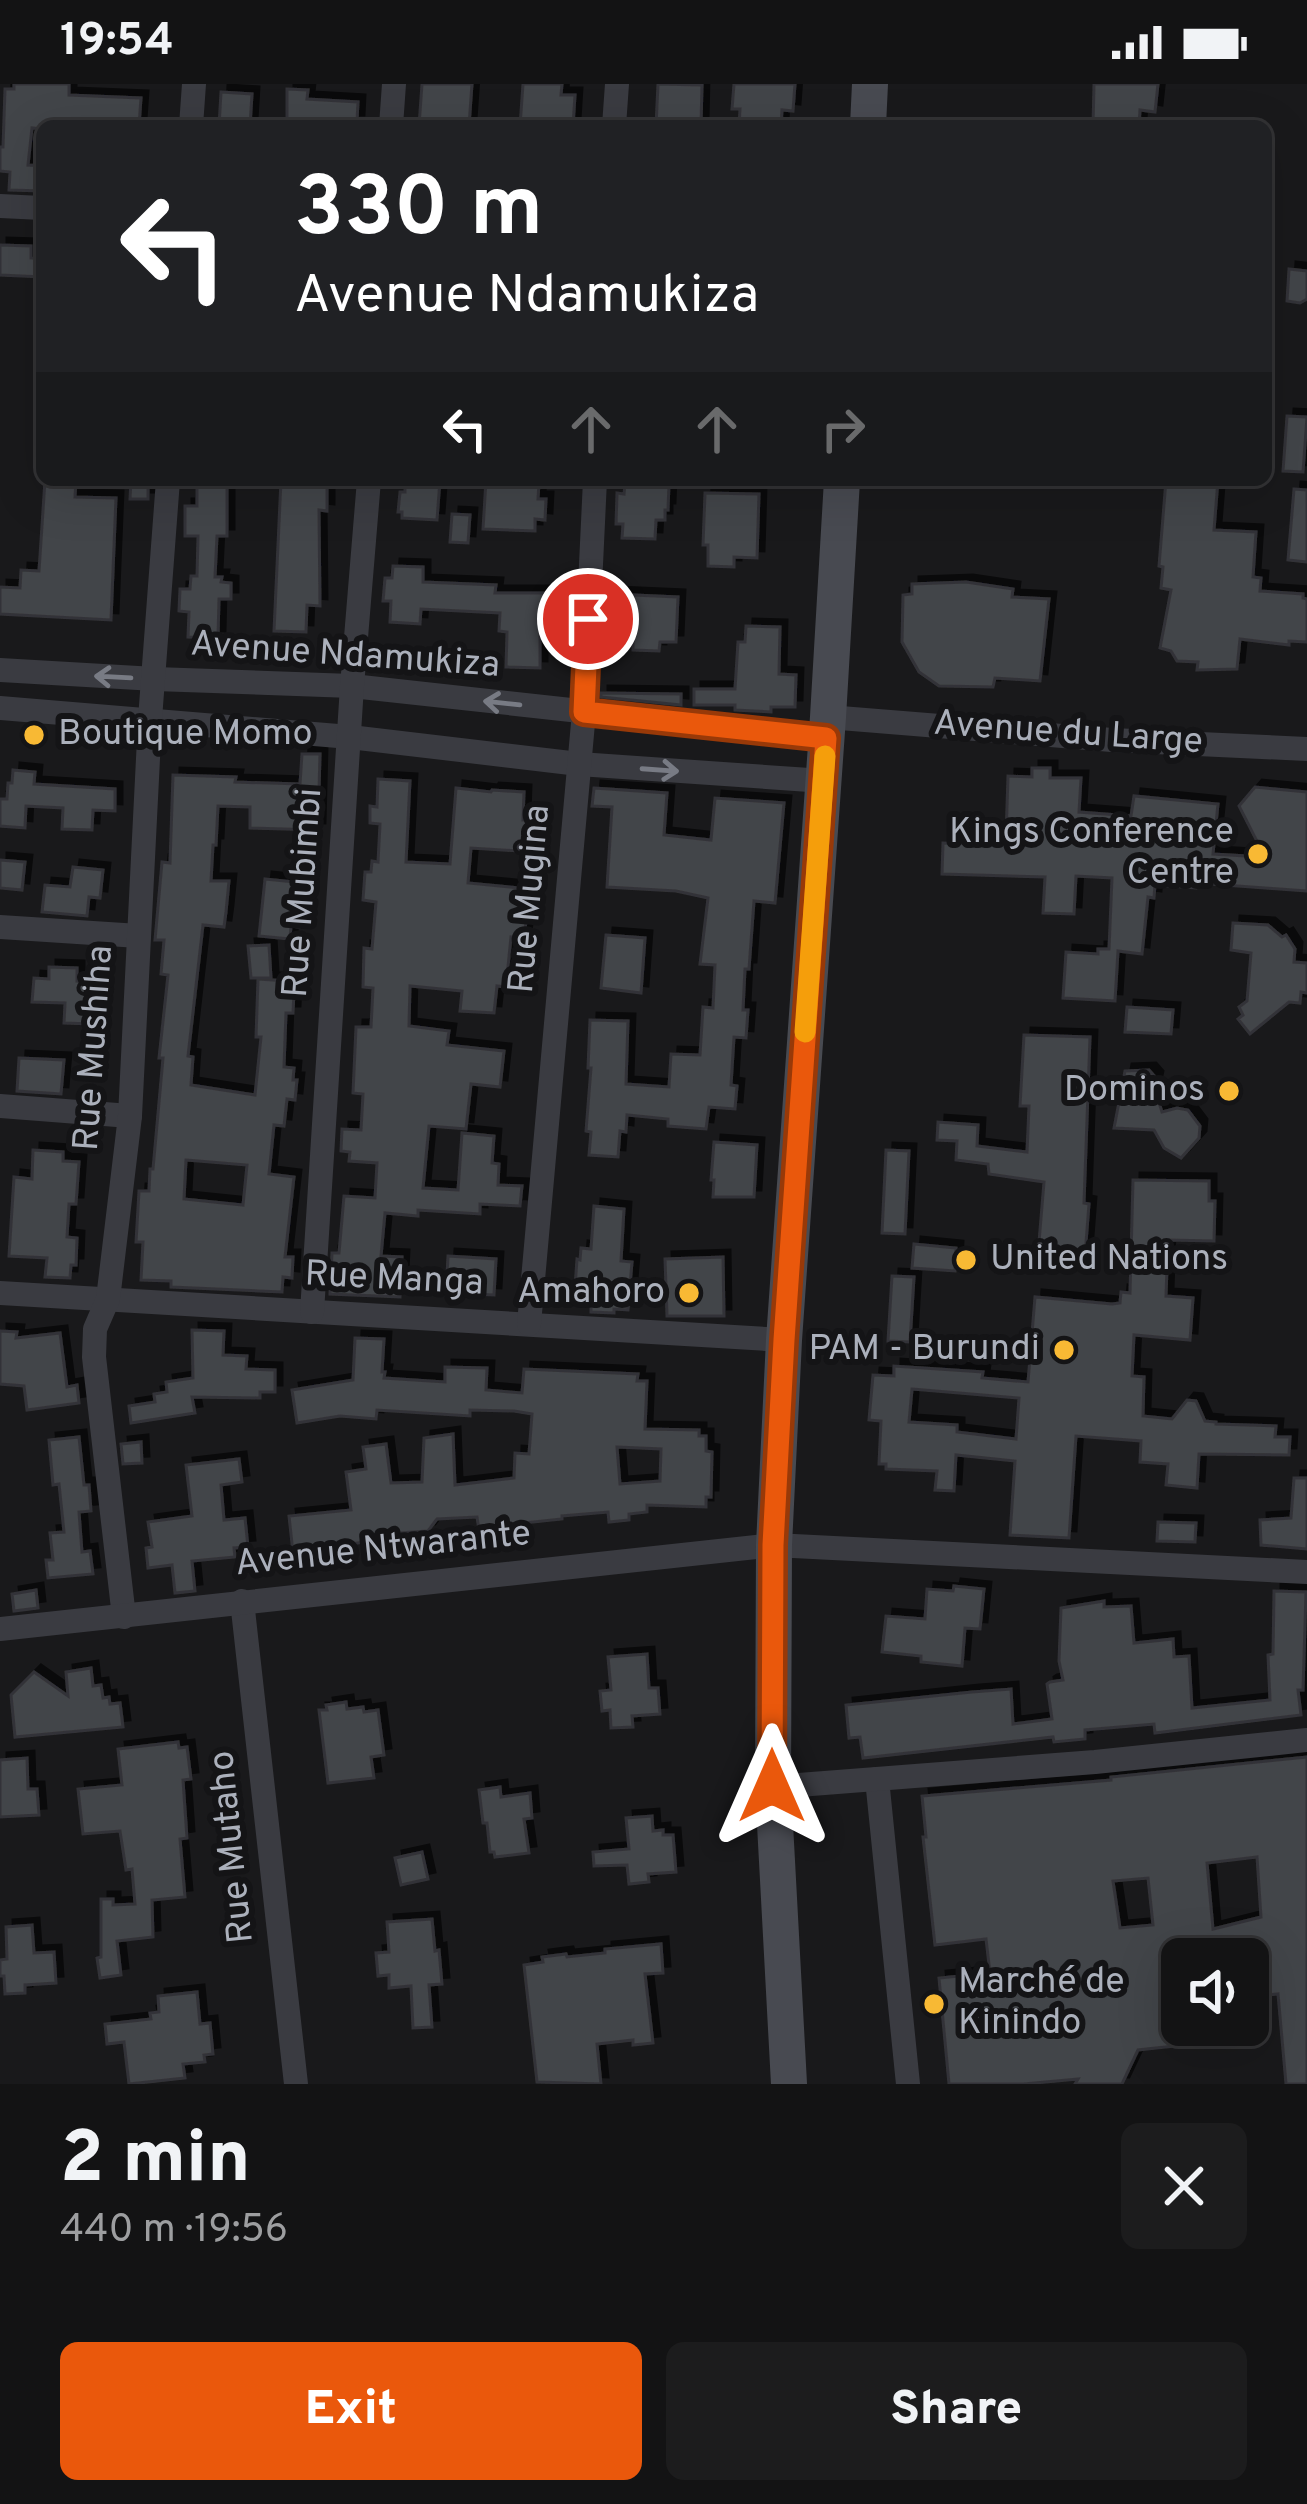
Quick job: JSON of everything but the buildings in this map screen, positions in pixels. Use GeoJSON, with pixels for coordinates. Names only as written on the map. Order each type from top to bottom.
{"type":"FeatureCollection","features":[{"type":"Feature","properties":{"kind":"main road"},"geometry":{"type":"LineString","coordinates":[[868,120],[870,84]]}},
{"type":"Feature","properties":{"kind":"main road"},"geometry":{"type":"LineString","coordinates":[[789,2084],[772,1786],[773,1545],[842,486]]}},
{"type":"Feature","properties":{"kind":"street"},"geometry":{"type":"LineString","coordinates":[[191,120],[194,84]]}},
{"type":"Feature","properties":{"kind":"street"},"geometry":{"type":"LineString","coordinates":[[391,120],[394,84]]}},
{"type":"Feature","properties":{"kind":"street"},"geometry":{"type":"LineString","coordinates":[[614,120],[616,84]]}},
{"type":"Feature","properties":{"kind":"street"},"geometry":{"type":"LineString","coordinates":[[0,206],[36,208]]}},
{"type":"Feature","properties":{"kind":"street","name":"Rue Mushiha"},"geometry":{"type":"LineString","coordinates":[[124,1617],[94,1357],[95,1329],[108,1298],[130,1116],[150,719],[168,486]]}},
{"type":"Feature","properties":{"kind":"street","name":"Rue Mubimbi"},"geometry":{"type":"LineString","coordinates":[[312,1312],[369,486]]}},
{"type":"Feature","properties":{"kind":"street","name":"Rue Mugina"},"geometry":{"type":"LineString","coordinates":[[529,1324],[584,712],[595,486]]}},
{"type":"Feature","properties":{"kind":"street","name":"Avenue Ndamukiza"},"geometry":{"type":"LineString","coordinates":[[0,670],[352,686],[584,712],[827,728]]}},
{"type":"Feature","properties":{"kind":"street"},"geometry":{"type":"LineString","coordinates":[[0,708],[350,737],[579,764],[824,781]]}},
{"type":"Feature","properties":{"kind":"street","name":"Avenue du Large"},"geometry":{"type":"LineString","coordinates":[[827,728],[1307,749]]}},
{"type":"Feature","properties":{"kind":"street"},"geometry":{"type":"LineString","coordinates":[[0,927],[140,936]]}},
{"type":"Feature","properties":{"kind":"street"},"geometry":{"type":"LineString","coordinates":[[0,1106],[130,1116]]}},
{"type":"Feature","properties":{"kind":"street","name":"Rue Manga"},"geometry":{"type":"LineString","coordinates":[[0,1293],[784,1340]]}},
{"type":"Feature","properties":{"kind":"street","name":"Avenue Ntwarante"},"geometry":{"type":"LineString","coordinates":[[0,1629],[773,1545],[1307,1572]]}},
{"type":"Feature","properties":{"kind":"street","name":"Rue Mutaho"},"geometry":{"type":"LineString","coordinates":[[242,1601],[296,2084]]}},
{"type":"Feature","properties":{"kind":"street"},"geometry":{"type":"LineString","coordinates":[[772,1786],[1095,1762],[1307,1740]]}},
{"type":"Feature","properties":{"kind":"street"},"geometry":{"type":"LineString","coordinates":[[877,1779],[908,2084]]}},
{"type":"Feature","properties":{"kind":"slow traffic"},"geometry":{"type":"LineString","coordinates":[[805,1032],[825,756]]}},
{"type":"Feature","properties":{"kind":"place","name":"Boutique Momo"},"geometry":{"type":"Point","coordinates":[34,735]}},
{"type":"Feature","properties":{"kind":"place","name":"Kings Conference Centre"},"geometry":{"type":"Point","coordinates":[1258,854]}},
{"type":"Feature","properties":{"kind":"place","name":"Dominos"},"geometry":{"type":"Point","coordinates":[1229,1091]}},
{"type":"Feature","properties":{"kind":"place","name":"United Nations"},"geometry":{"type":"Point","coordinates":[966,1260]}},
{"type":"Feature","properties":{"kind":"place","name":"Amahoro"},"geometry":{"type":"Point","coordinates":[689,1293]}},
{"type":"Feature","properties":{"kind":"place","name":"PAM - Burundi"},"geometry":{"type":"Point","coordinates":[1064,1350]}},
{"type":"Feature","properties":{"kind":"place","name":"Marché de Kinindo"},"geometry":{"type":"Point","coordinates":[934,2004]}},
{"type":"Feature","properties":{"kind":"route"},"geometry":{"type":"LineString","coordinates":[[588,619],[584,712],[826,738],[773,1545],[772,1786]]}}]}
